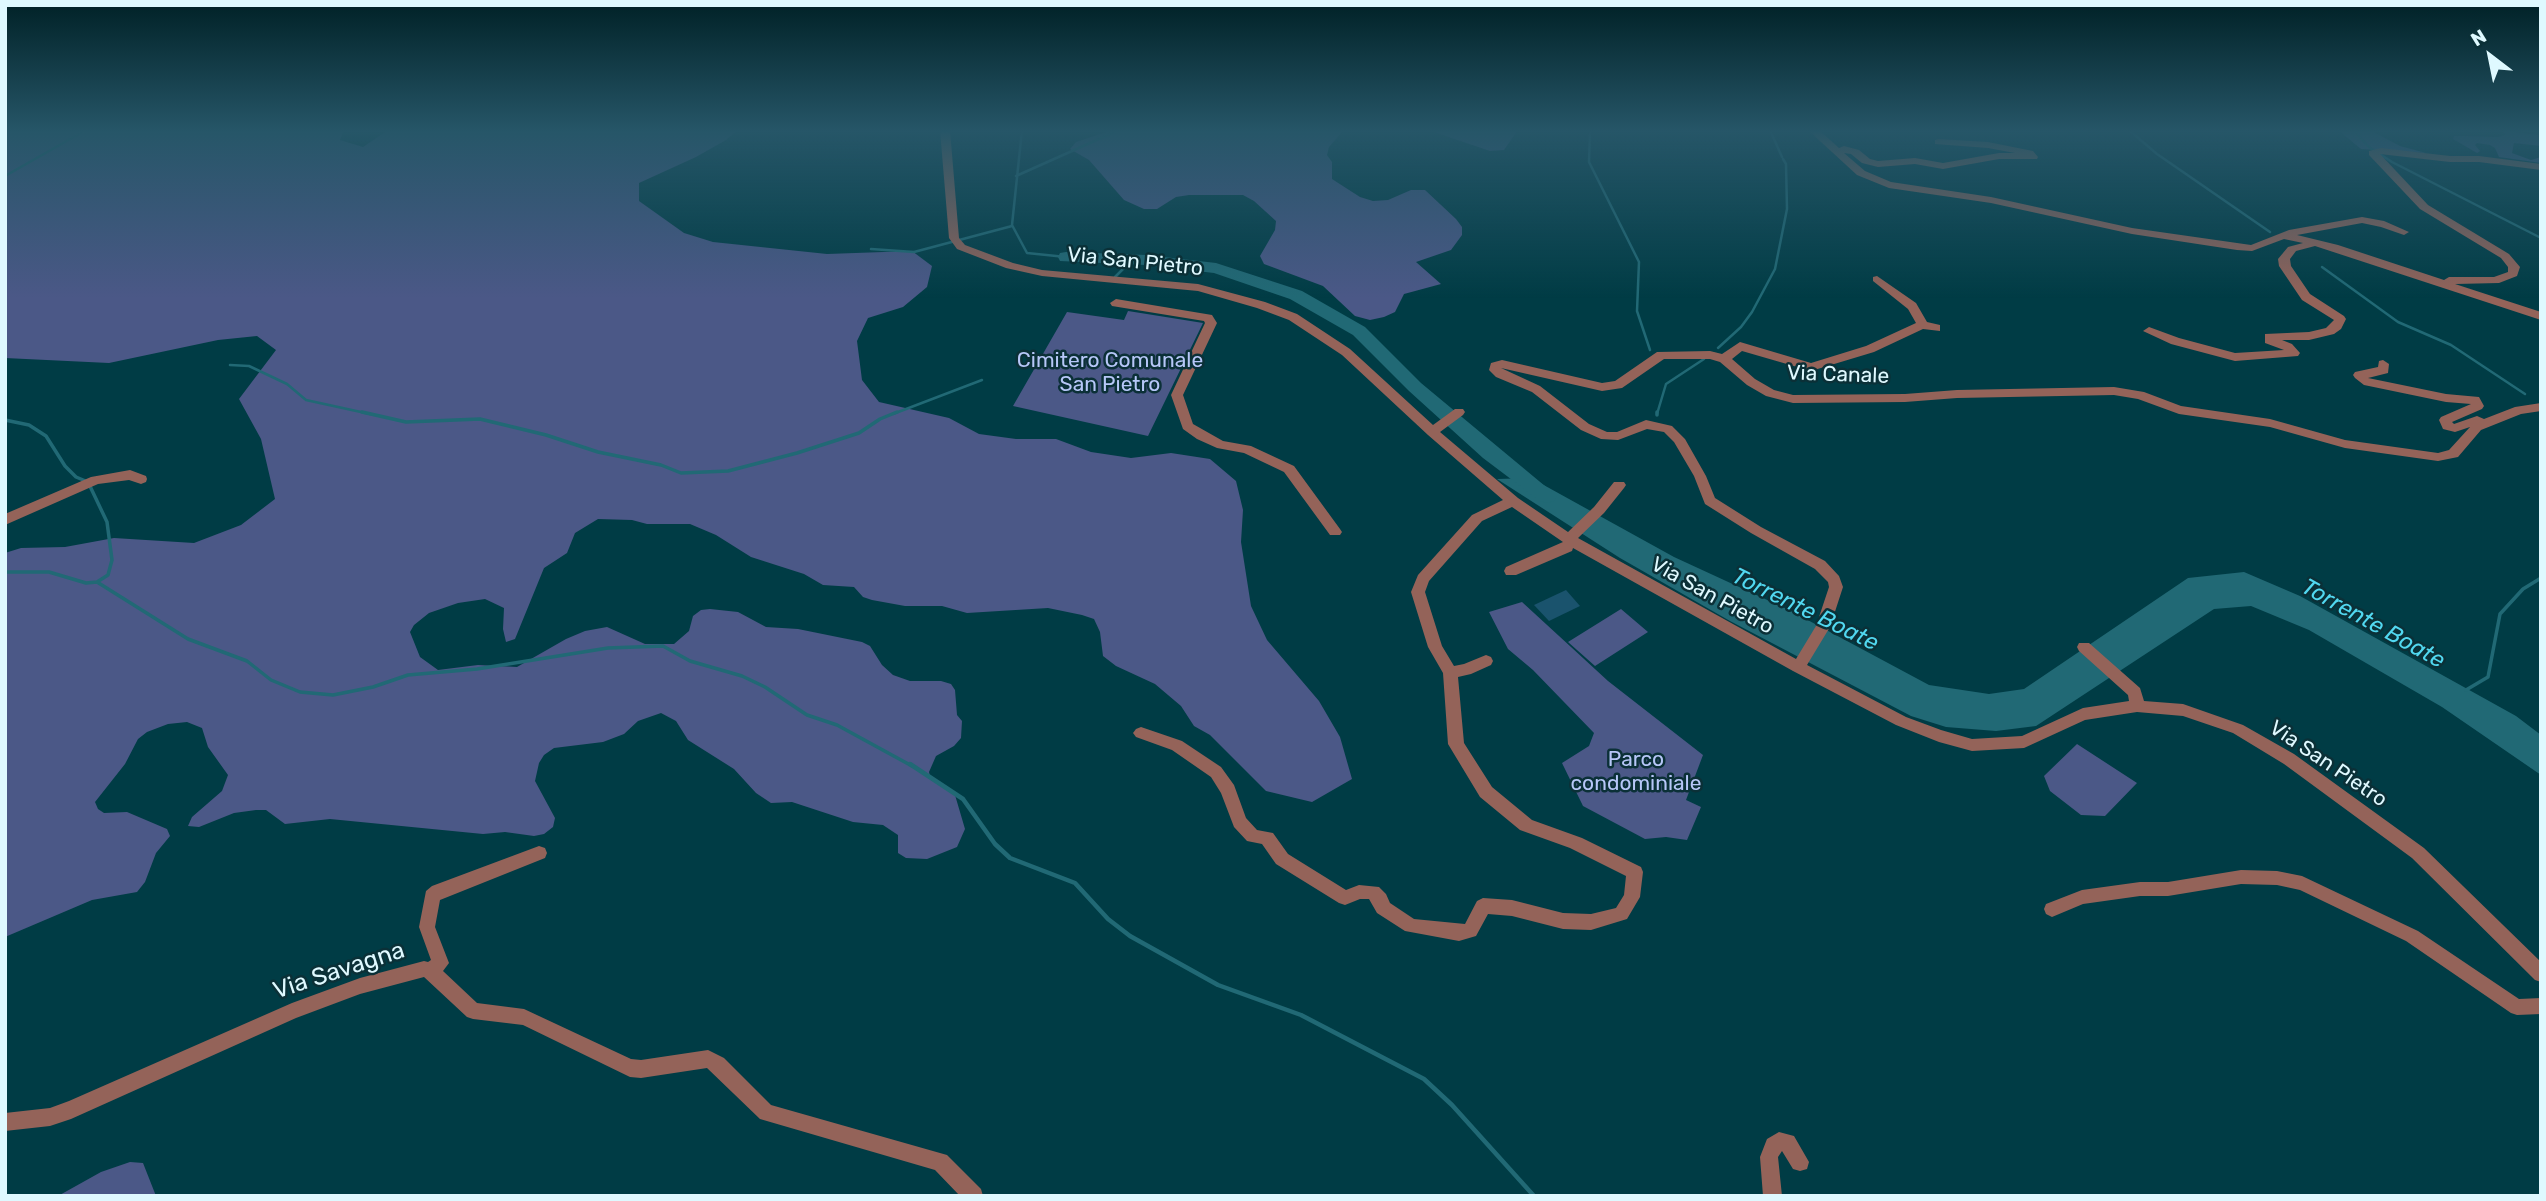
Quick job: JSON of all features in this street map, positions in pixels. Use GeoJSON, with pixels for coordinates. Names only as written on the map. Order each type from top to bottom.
{"type":"FeatureCollection","features":[{"type":"Feature","properties":{"kind":"street","name":"Via San Pietro"},"geometry":{"type":"LineString","coordinates":[[949,186],[954,238],[961,247],[1010,266],[1042,273],[1198,288],[1261,305],[1293,317],[1346,352],[1432,432],[1513,500],[1573,537],[1901,721],[1972,745],[2024,742],[2083,714],[2137,706],[2183,710],[2238,729],[2289,759],[2418,853],[2541,974]]}},
{"type":"Feature","properties":{"kind":"street"},"geometry":{"type":"LineString","coordinates":[[1896,186],[1991,200],[2132,231],[2237,247],[2252,248],[2283,236],[2319,243],[2541,316]]}},
{"type":"Feature","properties":{"kind":"street"},"geometry":{"type":"LineString","coordinates":[[2403,270],[2446,280],[2495,281],[2512,274],[2514,267],[2505,256],[2479,239],[2436,216],[2404,186]]}},
{"type":"Feature","properties":{"kind":"street"},"geometry":{"type":"LineString","coordinates":[[2272,239],[2276,234],[2362,220],[2384,224],[2404,232]]}},
{"type":"Feature","properties":{"kind":"street"},"geometry":{"type":"LineString","coordinates":[[2149,331],[2235,357],[2294,353],[2288,347],[2269,340],[2269,337],[2309,336],[2330,331],[2337,326],[2340,319],[2306,297],[2285,266],[2284,259],[2292,249],[2319,243]]}},
{"type":"Feature","properties":{"kind":"street"},"geometry":{"type":"LineString","coordinates":[[1877,279],[1912,306],[1922,325]]}},
{"type":"Feature","properties":{"kind":"street"},"geometry":{"type":"LineString","coordinates":[[1126,282],[1114,305],[1208,318],[1211,323],[1177,395],[1187,426],[1211,441],[1247,449],[1289,469],[1335,532]]}},
{"type":"Feature","properties":{"kind":"street"},"geometry":{"type":"LineString","coordinates":[[1800,664],[1823,627],[1836,587],[1834,580],[1820,565],[1710,501],[1700,475],[1679,439],[1668,429],[1646,424],[1618,436],[1605,436],[1585,426],[1536,389],[1495,370],[1495,366],[1502,364],[1602,387],[1618,385],[1661,355],[1710,355],[1724,359],[1741,346],[1811,367],[1870,349],[1922,325],[1936,327]]}},
{"type":"Feature","properties":{"kind":"street","name":"Via Canale"},"geometry":{"type":"LineString","coordinates":[[1724,359],[1751,382],[1770,393],[1793,399],[2115,391],[2140,395],[2190,412],[2270,423],[2345,444],[2438,457],[2453,454],[2477,427],[2519,410],[2541,407]]}},
{"type":"Feature","properties":{"kind":"street"},"geometry":{"type":"LineString","coordinates":[[2383,363],[2384,370],[2359,375],[2364,382],[2446,398],[2475,400],[2478,406],[2445,420],[2447,426],[2455,428],[2477,420],[2483,425]]}},
{"type":"Feature","properties":{"kind":"street"},"geometry":{"type":"LineString","coordinates":[[1432,432],[1457,415]]}},
{"type":"Feature","properties":{"kind":"street"},"geometry":{"type":"LineString","coordinates":[[5,520],[96,480],[130,475],[141,479]]}},
{"type":"Feature","properties":{"kind":"street"},"geometry":{"type":"LineString","coordinates":[[1511,571],[1567,547],[1619,485]]}},
{"type":"Feature","properties":{"kind":"street"},"geometry":{"type":"LineString","coordinates":[[1141,733],[1177,745],[1216,772],[1228,790],[1240,822],[1253,836],[1267,838],[1282,859],[1345,898],[1359,892],[1373,892],[1380,899],[1382,908],[1410,926],[1459,933],[1470,931],[1483,906],[1512,908],[1563,921],[1591,922],[1621,914],[1632,897],[1635,872],[1576,843],[1526,825],[1486,792],[1456,744],[1450,672],[1435,647],[1418,592],[1423,579],[1477,518],[1513,500]]}},
{"type":"Feature","properties":{"kind":"street"},"geometry":{"type":"LineString","coordinates":[[2084,647],[2135,692],[2137,706]]}},
{"type":"Feature","properties":{"kind":"street"},"geometry":{"type":"LineString","coordinates":[[1450,672],[1466,670],[1486,661]]}},
{"type":"Feature","properties":{"kind":"street"},"geometry":{"type":"LineString","coordinates":[[431,971],[440,962],[427,927],[432,896],[438,891],[539,853]]}},
{"type":"Feature","properties":{"kind":"street"},"geometry":{"type":"LineString","coordinates":[[2052,909],[2082,897],[2140,889],[2168,889],[2241,877],[2302,883],[2412,936],[2516,1007],[2541,1006]]}},
{"type":"Feature","properties":{"kind":"street","name":"Via Savagna"},"geometry":{"type":"LineString","coordinates":[[5,1122],[35,1119],[71,1110],[292,1011],[415,970],[431,971],[473,1011],[524,1017],[630,1068],[641,1069],[708,1059],[718,1064],[766,1113],[940,1162],[974,1196]]}},
{"type":"Feature","properties":{"kind":"street"},"geometry":{"type":"LineString","coordinates":[[1773,1196],[1769,1157],[1774,1146],[1779,1142],[1787,1143],[1800,1162]]}},
{"type":"Feature","properties":{"kind":"green space"},"geometry":{"type":"Polygon","coordinates":[[[5,186],[639,186],[639,201],[684,233],[713,242],[827,254],[912,251],[932,266],[927,287],[903,307],[868,318],[857,341],[862,380],[879,402],[949,418],[979,434],[1016,439],[1056,439],[1091,452],[1131,458],[1171,453],[1210,459],[1236,481],[1243,510],[1241,542],[1251,606],[1267,640],[1319,701],[1340,737],[1352,779],[1312,802],[1266,791],[1210,735],[1194,726],[1181,706],[1155,684],[1116,666],[1103,656],[1100,632],[1094,619],[1048,608],[967,613],[942,606],[905,606],[872,600],[863,597],[854,587],[823,585],[804,574],[751,557],[716,535],[690,524],[647,524],[632,520],[598,519],[575,533],[567,553],[544,568],[515,639],[506,642],[503,629],[504,608],[485,599],[458,603],[429,613],[414,625],[410,632],[420,657],[438,670],[478,665],[517,667],[566,639],[585,631],[607,627],[645,644],[674,644],[689,631],[693,616],[701,610],[710,609],[738,612],[766,627],[798,629],[862,642],[870,646],[882,665],[893,675],[910,681],[941,681],[951,684],[955,690],[957,715],[962,721],[961,738],[954,746],[936,756],[929,772],[931,780],[949,788],[955,795],[965,829],[957,847],[927,859],[906,858],[898,853],[898,835],[883,825],[853,822],[792,802],[771,803],[756,793],[734,769],[688,740],[676,721],[661,713],[638,721],[624,734],[603,742],[554,748],[544,755],[539,763],[535,781],[555,818],[553,827],[544,834],[483,834],[330,819],[285,824],[266,810],[234,813],[199,827],[188,826],[192,817],[222,791],[228,775],[208,747],[202,728],[187,722],[168,724],[147,732],[138,739],[125,764],[95,802],[98,809],[104,813],[127,812],[167,829],[170,836],[156,853],[145,882],[137,892],[92,900],[5,937],[5,553],[21,548],[65,547],[114,538],[194,543],[241,525],[275,499],[261,439],[239,399],[276,350],[257,336],[218,340],[109,363],[5,358],[5,186]]]}},
{"type":"Feature","properties":{"kind":"green space"},"geometry":{"type":"Polygon","coordinates":[[[1112,186],[1343,186],[1360,197],[1373,201],[1388,200],[1411,190],[1425,190],[1456,219],[1462,227],[1462,235],[1451,250],[1416,262],[1441,284],[1404,294],[1395,312],[1370,320],[1355,316],[1323,286],[1264,264],[1260,256],[1275,230],[1276,221],[1243,195],[1176,197],[1157,209],[1144,209],[1124,200],[1112,186]]]}},
{"type":"Feature","properties":{"kind":"green space","name":"Cimitero Comunale San Pietro"},"geometry":{"type":"Polygon","coordinates":[[[1128,311],[1203,323],[1148,436],[1013,406],[1067,312],[1124,320],[1128,311]]]}},
{"type":"Feature","properties":{"kind":"green space","name":"Parco condominiale"},"geometry":{"type":"Polygon","coordinates":[[[1522,602],[1608,681],[1703,755],[1686,800],[1701,807],[1687,840],[1666,837],[1645,839],[1583,806],[1562,763],[1589,746],[1594,733],[1533,670],[1508,649],[1489,612],[1522,602]]]}},
{"type":"Feature","properties":{"kind":"green space"},"geometry":{"type":"Polygon","coordinates":[[[1621,609],[1648,632],[1595,666],[1568,642],[1621,609]]]}},
{"type":"Feature","properties":{"kind":"green space"},"geometry":{"type":"Polygon","coordinates":[[[2077,744],[2137,783],[2105,816],[2081,815],[2050,791],[2044,776],[2077,744]]]}},
{"type":"Feature","properties":{"kind":"green space"},"geometry":{"type":"Polygon","coordinates":[[[130,1162],[143,1163],[156,1196],[58,1196],[101,1172],[130,1162]]]}},
{"type":"Feature","properties":{"kind":"shaded area"},"geometry":{"type":"Polygon","coordinates":[[[1531,478],[1674,557],[1789,610],[1929,685],[1989,694],[2024,689],[2188,578],[2244,572],[2300,596],[2516,716],[2541,735],[2541,775],[2442,707],[2309,630],[2251,606],[2214,609],[2036,726],[1996,731],[1946,727],[1911,716],[1730,621],[1620,558],[1497,479],[1531,478]]]}},
{"type":"Feature","properties":{"kind":"building"},"geometry":{"type":"Polygon","coordinates":[[[1566,590],[1580,606],[1549,621],[1534,605],[1566,590]]]}},
{"type":"Feature","properties":{"kind":"waterway"},"geometry":{"type":"LineString","coordinates":[[1016,186],[1012,225],[1027,253],[1066,257]]}},
{"type":"Feature","properties":{"kind":"waterway"},"geometry":{"type":"LineString","coordinates":[[1601,186],[1639,262],[1637,311],[1650,350]]}},
{"type":"Feature","properties":{"kind":"waterway"},"geometry":{"type":"LineString","coordinates":[[1718,348],[1741,327],[1752,312],[1775,269],[1787,209],[1786,186]]}},
{"type":"Feature","properties":{"kind":"waterway"},"geometry":{"type":"LineString","coordinates":[[2203,186],[2270,232]]}},
{"type":"Feature","properties":{"kind":"waterway"},"geometry":{"type":"LineString","coordinates":[[2439,186],[2541,238]]}},
{"type":"Feature","properties":{"kind":"waterway"},"geometry":{"type":"LineString","coordinates":[[871,249],[914,252],[1012,226]]}},
{"type":"Feature","properties":{"kind":"waterway","name":"Torrente Boate"},"geometry":{"type":"LineString","coordinates":[[1066,257],[1146,260],[1216,268],[1296,295],[1359,331],[1415,387],[1490,453],[1547,496]]}},
{"type":"Feature","properties":{"kind":"waterway"},"geometry":{"type":"LineString","coordinates":[[1115,277],[1133,259]]}},
{"type":"Feature","properties":{"kind":"waterway"},"geometry":{"type":"LineString","coordinates":[[2322,267],[2398,322],[2451,345],[2525,394]]}},
{"type":"Feature","properties":{"kind":"waterway"},"geometry":{"type":"LineString","coordinates":[[1657,414],[1666,384],[1704,359]]}},
{"type":"Feature","properties":{"kind":"waterway"},"geometry":{"type":"LineString","coordinates":[[230,365],[249,366],[287,384],[306,400],[370,414]]}},
{"type":"Feature","properties":{"kind":"waterway"},"geometry":{"type":"LineString","coordinates":[[893,414],[982,380]]}},
{"type":"Feature","properties":{"kind":"waterway"},"geometry":{"type":"LineString","coordinates":[[362,412],[406,422],[480,419],[546,435],[598,452],[661,465],[681,473],[728,471],[797,453],[859,433],[897,412]]}},
{"type":"Feature","properties":{"kind":"waterway"},"geometry":{"type":"LineString","coordinates":[[5,420],[29,425],[46,436],[65,466],[76,477],[88,482],[107,522],[112,560],[108,575],[97,582]]}},
{"type":"Feature","properties":{"kind":"waterway"},"geometry":{"type":"LineString","coordinates":[[5,572],[49,572],[86,583],[97,582]]}},
{"type":"Feature","properties":{"kind":"waterway"},"geometry":{"type":"LineString","coordinates":[[2466,690],[2488,677],[2500,614],[2523,589],[2541,578]]}},
{"type":"Feature","properties":{"kind":"waterway"},"geometry":{"type":"LineString","coordinates":[[97,582],[188,639],[247,661],[271,680],[300,692],[333,695],[373,687],[408,675],[477,669],[608,648],[663,646],[690,661],[742,676],[765,687],[807,715],[837,725],[912,766]]}},
{"type":"Feature","properties":{"kind":"waterway"},"geometry":{"type":"LineString","coordinates":[[910,764],[963,799],[995,844],[1010,858],[1075,883],[1108,919],[1130,936],[1218,985],[1301,1015],[1424,1079],[1452,1105],[1534,1196]]}}]}
